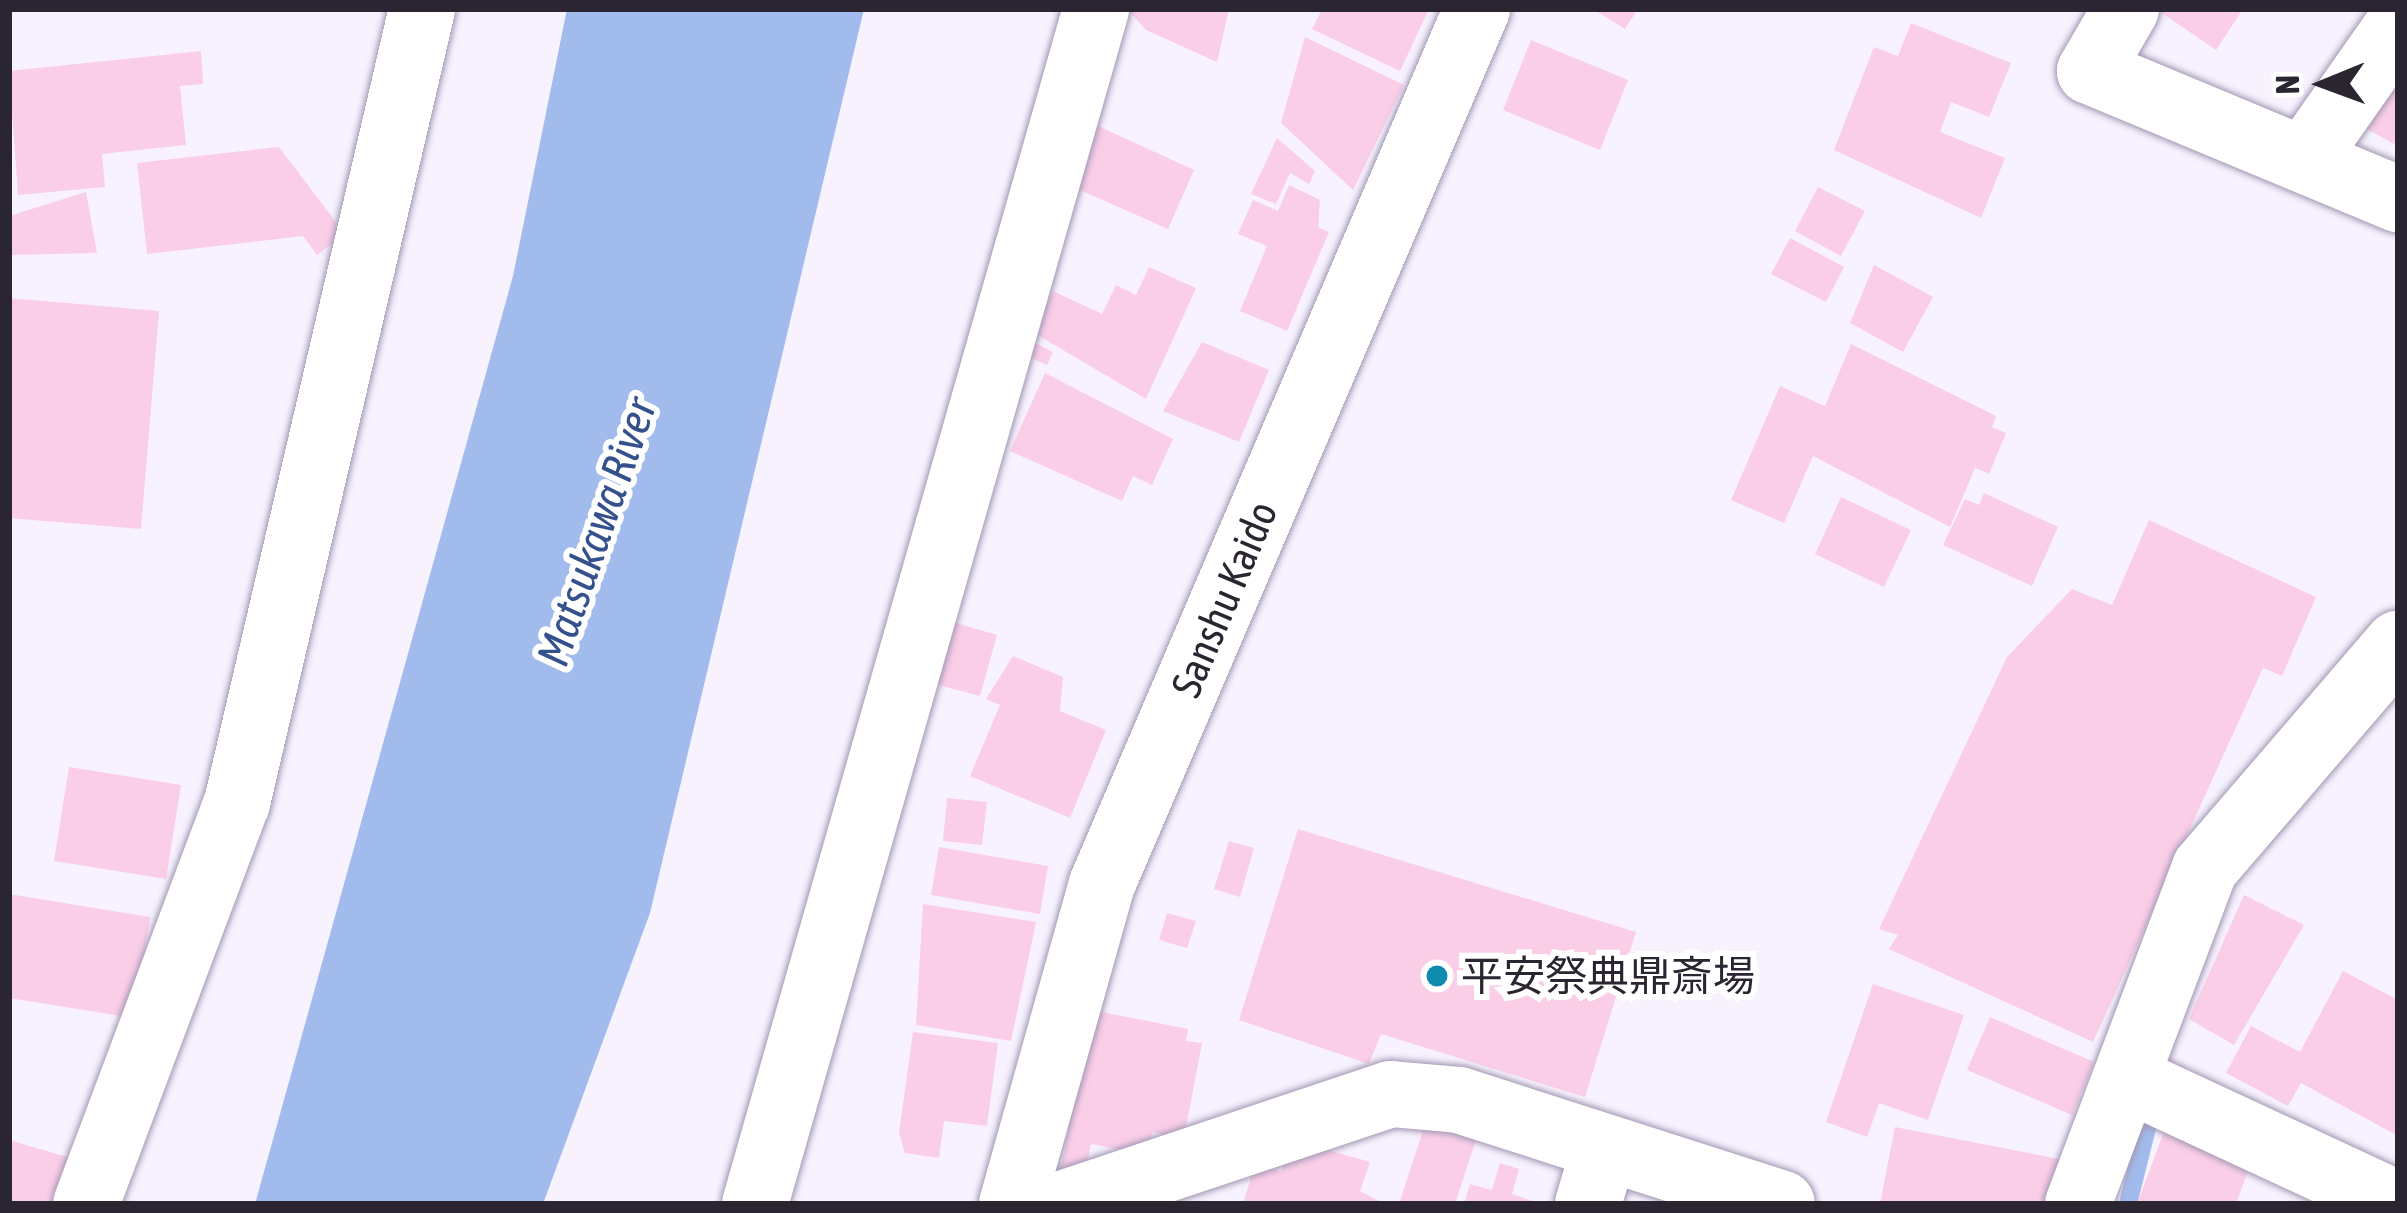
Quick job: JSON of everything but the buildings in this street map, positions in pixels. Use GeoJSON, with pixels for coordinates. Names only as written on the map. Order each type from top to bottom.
{"type":"FeatureCollection","features":[{"type":"Feature","properties":{"kind":"street"},"geometry":{"type":"LineString","coordinates":[[86,1204],[238,802],[422,9]]}},
{"type":"Feature","properties":{"kind":"street"},"geometry":{"type":"LineString","coordinates":[[755,1204],[1096,9]]}},
{"type":"Feature","properties":{"kind":"street","name":"Sanshu Kaido"},"geometry":{"type":"LineString","coordinates":[[1012,1204],[1102,884],[1477,9]]}},
{"type":"Feature","properties":{"kind":"street"},"geometry":{"type":"LineString","coordinates":[[2126,9],[2090,71],[2398,199]]}},
{"type":"Feature","properties":{"kind":"street"},"geometry":{"type":"LineString","coordinates":[[2306,157],[2398,26]]}},
{"type":"Feature","properties":{"kind":"street"},"geometry":{"type":"LineString","coordinates":[[2078,1204],[2153,1090],[2206,868],[2381,676]]}},
{"type":"Feature","properties":{"kind":"street"},"geometry":{"type":"LineString","coordinates":[[2153,1090],[2398,1204]]}},
{"type":"Feature","properties":{"kind":"street"},"geometry":{"type":"LineString","coordinates":[[1062,1204],[1391,1094],[1459,1100],[1596,1176],[1782,1204]]}},
{"type":"Feature","properties":{"kind":"water","name":"Matsukawa River"},"geometry":{"type":"Polygon","coordinates":[[[567,9],[864,9],[650,913],[543,1204],[255,1204],[513,276],[567,9]]]}},
{"type":"Feature","properties":{"kind":"waterway"},"geometry":{"type":"LineString","coordinates":[[2128,1204],[2153,1104]]}},
{"type":"Feature","properties":{"kind":"place","name":"平安祭典鼎斎場"},"geometry":{"type":"Point","coordinates":[1437,976]}}]}
